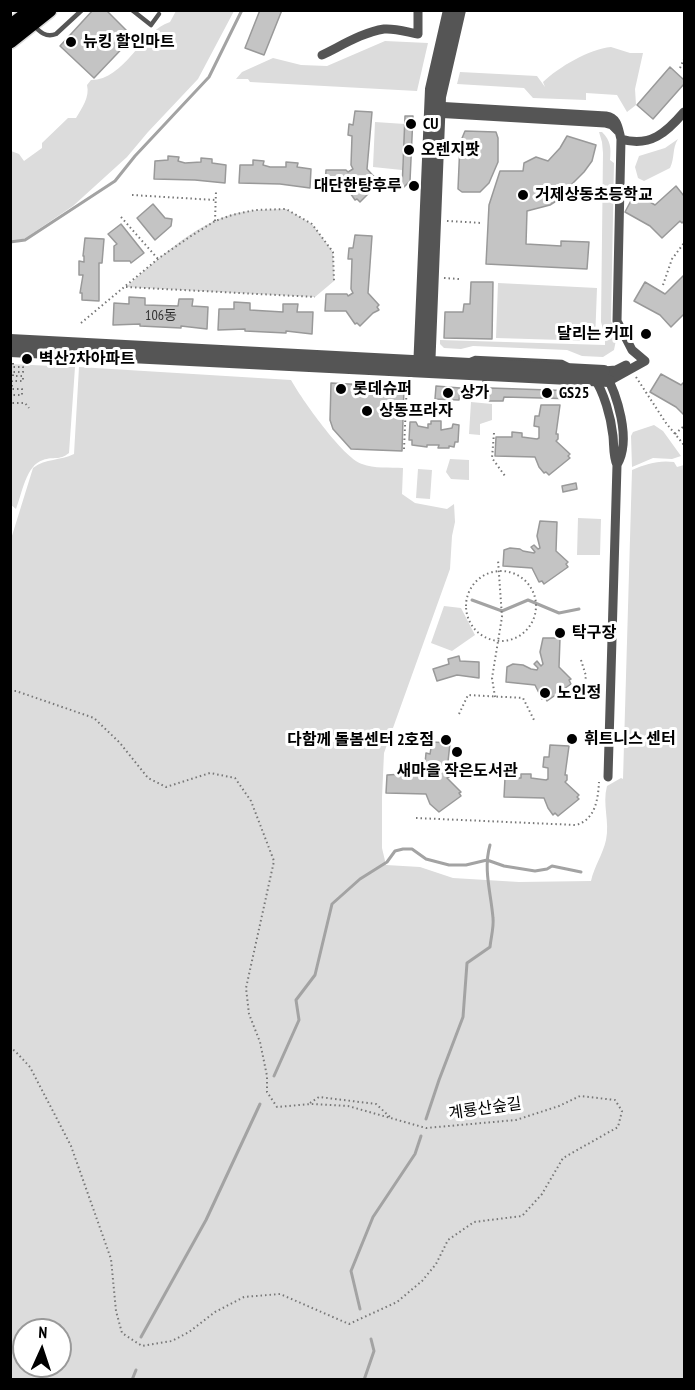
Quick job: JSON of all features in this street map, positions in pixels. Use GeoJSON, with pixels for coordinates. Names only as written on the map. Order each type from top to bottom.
{"type":"FeatureCollection","features":[{"type":"Feature","properties":{"kind":"main road"},"geometry":{"type":"LineString","coordinates":[[10,27],[49,10]]}},
{"type":"Feature","properties":{"kind":"main road"},"geometry":{"type":"LineString","coordinates":[[10,41],[31,17]]}},
{"type":"Feature","properties":{"kind":"street"},"geometry":{"type":"LineString","coordinates":[[322,55],[368,34],[385,29],[417,34],[418,10]]}},
{"type":"Feature","properties":{"kind":"street"},"geometry":{"type":"LineString","coordinates":[[424,367],[435,109],[431,88],[449,10]]}},
{"type":"Feature","properties":{"kind":"street"},"geometry":{"type":"LineString","coordinates":[[435,109],[442,89],[460,10]]}},
{"type":"Feature","properties":{"kind":"street"},"geometry":{"type":"LineString","coordinates":[[435,109],[456,114],[609,123],[621,136],[638,142],[653,138],[674,124],[684,111]]}},
{"type":"Feature","properties":{"kind":"street"},"geometry":{"type":"LineString","coordinates":[[10,340],[424,367],[485,375],[600,376],[643,358],[632,350],[617,321],[621,136],[617,122],[609,116],[435,109]]}},
{"type":"Feature","properties":{"kind":"street"},"geometry":{"type":"LineString","coordinates":[[12,356],[424,367],[462,364],[576,369],[600,376]]}},
{"type":"Feature","properties":{"kind":"street"},"geometry":{"type":"LineString","coordinates":[[600,376],[611,423],[614,458],[617,465],[604,777]]}},
{"type":"Feature","properties":{"kind":"lane"},"geometry":{"type":"LineString","coordinates":[[31,17],[40,32],[52,36],[82,10]]}},
{"type":"Feature","properties":{"kind":"lane"},"geometry":{"type":"LineString","coordinates":[[132,10],[151,25],[159,14]]}},
{"type":"Feature","properties":{"kind":"lane"},"geometry":{"type":"LineString","coordinates":[[484,391],[485,375]]}},
{"type":"Feature","properties":{"kind":"path"},"geometry":{"type":"LineString","coordinates":[[680,68],[684,59]]}},
{"type":"Feature","properties":{"kind":"path"},"geometry":{"type":"LineString","coordinates":[[215,221],[216,191]]}},
{"type":"Feature","properties":{"kind":"path"},"geometry":{"type":"LineString","coordinates":[[132,195],[215,200]]}},
{"type":"Feature","properties":{"kind":"path"},"geometry":{"type":"LineString","coordinates":[[81,323],[158,259],[215,221],[232,214],[255,210],[286,209],[312,224],[333,252],[334,281]]}},
{"type":"Feature","properties":{"kind":"path"},"geometry":{"type":"LineString","coordinates":[[121,217],[158,259]]}},
{"type":"Feature","properties":{"kind":"path"},"geometry":{"type":"LineString","coordinates":[[441,221],[482,223]]}},
{"type":"Feature","properties":{"kind":"path"},"geometry":{"type":"LineString","coordinates":[[663,285],[672,259],[684,243]]}},
{"type":"Feature","properties":{"kind":"path"},"geometry":{"type":"LineString","coordinates":[[439,277],[459,279]]}},
{"type":"Feature","properties":{"kind":"path"},"geometry":{"type":"LineString","coordinates":[[126,287],[315,297]]}},
{"type":"Feature","properties":{"kind":"path"},"geometry":{"type":"LineString","coordinates":[[12,356],[13,367],[23,367],[23,372],[13,372],[13,376],[23,376],[23,381],[12,381],[12,388],[22,388],[22,395],[11,395],[11,403],[25,403],[29,408]]}},
{"type":"Feature","properties":{"kind":"path"},"geometry":{"type":"LineString","coordinates":[[634,375],[684,445]]}},
{"type":"Feature","properties":{"kind":"path"},"geometry":{"type":"LineString","coordinates":[[404,449],[407,381]]}},
{"type":"Feature","properties":{"kind":"path"},"geometry":{"type":"LineString","coordinates":[[675,434],[684,426]]}},
{"type":"Feature","properties":{"kind":"path"},"geometry":{"type":"LineString","coordinates":[[494,433],[492,458],[506,476]]}},
{"type":"Feature","properties":{"kind":"path"},"geometry":{"type":"LineString","coordinates":[[495,697],[492,678],[502,615],[498,560]]}},
{"type":"Feature","properties":{"kind":"path"},"geometry":{"type":"LineString","coordinates":[[498,571],[510,572],[521,577],[530,585],[536,599],[534,619],[528,629],[508,641],[485,637],[476,631],[466,610],[467,599],[478,580],[498,571]]}},
{"type":"Feature","properties":{"kind":"path"},"geometry":{"type":"LineString","coordinates":[[582,660],[586,676],[584,688]]}},
{"type":"Feature","properties":{"kind":"path","name":"계룡산숲길"},"geometry":{"type":"LineString","coordinates":[[10,691],[16,691],[94,718],[120,743],[148,778],[166,787],[210,773],[235,778],[251,801],[274,861],[246,988],[249,1014],[260,1042],[267,1076],[267,1092],[277,1107],[348,1106],[426,1128],[516,1120],[559,1106],[580,1096],[615,1100],[622,1111],[618,1127],[563,1158],[542,1194],[522,1216],[474,1222],[448,1240],[429,1273],[397,1302],[349,1324],[280,1294],[244,1297],[215,1312],[189,1332],[172,1341],[142,1346],[122,1333],[116,1311],[111,1259],[71,1146],[30,1067],[15,1050],[10,1048]]}},
{"type":"Feature","properties":{"kind":"path"},"geometry":{"type":"LineString","coordinates":[[459,714],[468,696],[523,698],[535,722]]}},
{"type":"Feature","properties":{"kind":"path"},"geometry":{"type":"LineString","coordinates":[[416,818],[576,825],[584,823],[593,811],[604,777]]}},
{"type":"Feature","properties":{"kind":"path"},"geometry":{"type":"LineString","coordinates":[[307,1105],[319,1097],[376,1104],[391,1119]]}},
{"type":"Feature","properties":{"kind":"shaded area"},"geometry":{"type":"Polygon","coordinates":[[[176,11],[234,11],[198,79],[127,157],[73,206],[24,239],[11,241],[11,151],[19,154],[24,161],[42,148],[42,143],[68,118],[76,118],[85,102],[87,85],[91,80],[103,78],[123,64],[150,35],[159,27],[170,22],[176,11]]]}},
{"type":"Feature","properties":{"kind":"shaded area"},"geometry":{"type":"Polygon","coordinates":[[[385,41],[428,43],[417,91],[250,82],[248,79],[236,79],[242,72],[273,58],[301,65],[327,66],[385,41]]]}},
{"type":"Feature","properties":{"kind":"shaded area"},"geometry":{"type":"Polygon","coordinates":[[[611,47],[630,53],[643,53],[635,89],[636,105],[627,112],[617,95],[586,93],[586,100],[533,98],[524,88],[457,84],[460,72],[537,76],[545,87],[543,82],[557,70],[593,51],[611,47]]]}},
{"type":"Feature","properties":{"kind":"shaded area"},"geometry":{"type":"Polygon","coordinates":[[[375,122],[405,124],[402,170],[373,167],[375,122]]]}},
{"type":"Feature","properties":{"kind":"shaded area"},"geometry":{"type":"Polygon","coordinates":[[[599,132],[605,135],[609,142],[610,160],[614,163],[611,321],[617,335],[614,350],[603,357],[582,356],[567,350],[473,346],[461,349],[444,348],[440,340],[605,345],[601,322],[603,153],[599,132]]]}},
{"type":"Feature","properties":{"kind":"shaded area"},"geometry":{"type":"Polygon","coordinates":[[[678,139],[670,168],[644,181],[638,178],[635,167],[639,156],[665,148],[678,139]]]}},
{"type":"Feature","properties":{"kind":"shaded area"},"geometry":{"type":"Polygon","coordinates":[[[286,209],[312,224],[333,252],[334,281],[315,297],[126,287],[175,245],[216,220],[244,212],[286,209]]]}},
{"type":"Feature","properties":{"kind":"shaded area"},"geometry":{"type":"Polygon","coordinates":[[[498,283],[597,288],[595,341],[496,338],[498,283]]]}},
{"type":"Feature","properties":{"kind":"shaded area"},"geometry":{"type":"Polygon","coordinates":[[[10,364],[75,367],[69,453],[62,457],[43,460],[32,468],[16,509],[10,504],[10,364]]]}},
{"type":"Feature","properties":{"kind":"shaded area"},"geometry":{"type":"Polygon","coordinates":[[[79,367],[291,380],[334,440],[354,459],[372,467],[403,468],[402,494],[415,503],[447,509],[454,504],[455,522],[450,569],[384,753],[382,848],[386,865],[420,867],[453,878],[519,882],[591,881],[606,840],[607,786],[623,779],[632,470],[657,462],[674,462],[677,467],[684,465],[684,1379],[11,1379],[11,539],[33,468],[74,454],[79,367]]]}},
{"type":"Feature","properties":{"kind":"shaded area"},"geometry":{"type":"Polygon","coordinates":[[[471,402],[492,404],[492,420],[480,424],[480,435],[469,434],[471,402]]]}},
{"type":"Feature","properties":{"kind":"shaded area"},"geometry":{"type":"Polygon","coordinates":[[[654,425],[663,431],[681,456],[672,459],[653,458],[632,467],[631,436],[633,432],[654,425]]]}},
{"type":"Feature","properties":{"kind":"shaded area"},"geometry":{"type":"Polygon","coordinates":[[[450,459],[469,460],[469,480],[451,479],[446,472],[450,459]]]}},
{"type":"Feature","properties":{"kind":"shaded area"},"geometry":{"type":"Polygon","coordinates":[[[418,469],[432,470],[430,499],[416,498],[418,469]]]}},
{"type":"Feature","properties":{"kind":"shaded area"},"geometry":{"type":"Polygon","coordinates":[[[578,518],[601,519],[600,555],[577,555],[578,518]]]}},
{"type":"Feature","properties":{"kind":"shaded area"},"geometry":{"type":"Polygon","coordinates":[[[444,606],[461,608],[475,635],[452,651],[431,643],[444,606]]]}},
{"type":"Feature","properties":{"kind":"building"},"geometry":{"type":"Polygon","coordinates":[[[93,10],[106,10],[133,37],[94,78],[60,46],[93,10]]]}},
{"type":"Feature","properties":{"kind":"building"},"geometry":{"type":"Polygon","coordinates":[[[260,10],[282,10],[264,55],[245,48],[260,10]]]}},
{"type":"Feature","properties":{"kind":"building"},"geometry":{"type":"Polygon","coordinates":[[[670,67],[684,80],[684,84],[653,119],[637,105],[670,67]]]}},
{"type":"Feature","properties":{"kind":"building"},"geometry":{"type":"Polygon","coordinates":[[[355,111],[372,112],[367,169],[379,182],[377,183],[379,186],[360,202],[355,200],[346,187],[325,187],[326,170],[346,170],[348,172],[353,169],[351,165],[352,136],[348,135],[349,124],[353,125],[355,111]]]}},
{"type":"Feature","properties":{"kind":"building"},"geometry":{"type":"Polygon","coordinates":[[[405,116],[413,116],[410,181],[402,189],[405,116]]]}},
{"type":"Feature","properties":{"kind":"building"},"geometry":{"type":"Polygon","coordinates":[[[465,131],[496,132],[498,138],[498,162],[489,183],[480,192],[462,192],[458,189],[460,143],[465,131]]]}},
{"type":"Feature","properties":{"kind":"building"},"geometry":{"type":"Polygon","coordinates":[[[567,136],[596,145],[592,161],[568,188],[572,191],[550,205],[527,211],[526,244],[561,246],[561,241],[589,242],[587,269],[486,264],[489,205],[500,171],[523,171],[524,163],[536,157],[548,161],[567,136]]]}},
{"type":"Feature","properties":{"kind":"building"},"geometry":{"type":"Polygon","coordinates":[[[168,156],[179,157],[178,161],[185,163],[201,162],[201,158],[212,159],[212,163],[226,165],[225,183],[154,179],[155,161],[168,160],[168,156]]]}},
{"type":"Feature","properties":{"kind":"building"},"geometry":{"type":"Polygon","coordinates":[[[253,160],[264,161],[263,165],[270,167],[286,167],[286,162],[298,163],[297,167],[311,169],[310,188],[280,184],[239,183],[240,165],[253,165],[253,160]]]}},
{"type":"Feature","properties":{"kind":"building"},"geometry":{"type":"Polygon","coordinates":[[[676,186],[684,196],[684,221],[682,223],[680,221],[662,238],[650,226],[625,212],[635,193],[655,205],[676,186]]]}},
{"type":"Feature","properties":{"kind":"building"},"geometry":{"type":"Polygon","coordinates":[[[153,204],[165,218],[172,219],[171,226],[155,240],[137,218],[153,204]]]}},
{"type":"Feature","properties":{"kind":"building"},"geometry":{"type":"Polygon","coordinates":[[[121,224],[144,253],[131,263],[130,261],[114,261],[114,246],[117,244],[108,234],[121,224]]]}},
{"type":"Feature","properties":{"kind":"building"},"geometry":{"type":"Polygon","coordinates":[[[355,235],[372,236],[368,293],[379,305],[377,307],[379,310],[360,326],[355,324],[346,311],[325,311],[326,294],[347,294],[348,296],[353,293],[351,289],[352,259],[348,259],[349,248],[353,248],[355,235]]]}},
{"type":"Feature","properties":{"kind":"building"},"geometry":{"type":"Polygon","coordinates":[[[85,238],[104,239],[102,263],[99,263],[99,301],[82,300],[82,293],[80,293],[83,275],[79,275],[79,261],[84,262],[85,238]]]}},
{"type":"Feature","properties":{"kind":"building"},"geometry":{"type":"Polygon","coordinates":[[[684,275],[684,314],[671,327],[660,315],[634,301],[645,282],[665,294],[684,275]]]}},
{"type":"Feature","properties":{"kind":"building"},"geometry":{"type":"Polygon","coordinates":[[[471,282],[493,282],[492,339],[444,338],[445,312],[463,312],[464,304],[470,304],[471,282]]]}},
{"type":"Feature","properties":{"kind":"building"},"geometry":{"type":"Polygon","coordinates":[[[129,297],[145,298],[145,305],[178,306],[179,299],[193,299],[192,306],[208,307],[207,329],[181,326],[181,328],[140,326],[140,324],[113,325],[114,303],[129,304],[129,297]]]}},
{"type":"Feature","properties":{"kind":"building"},"geometry":{"type":"Polygon","coordinates":[[[234,302],[250,303],[250,310],[283,312],[283,304],[298,304],[297,312],[313,312],[312,334],[286,331],[286,333],[245,331],[245,329],[218,330],[219,309],[234,309],[234,302]]]}},
{"type":"Feature","properties":{"kind":"building"},"geometry":{"type":"Polygon","coordinates":[[[661,374],[681,385],[684,382],[684,415],[676,407],[650,392],[661,374]]]}},
{"type":"Feature","properties":{"kind":"building","name":"상동프라자"},"geometry":{"type":"Polygon","coordinates":[[[331,383],[404,387],[402,451],[351,449],[333,429],[330,420],[331,383]]]}},
{"type":"Feature","properties":{"kind":"building","name":"상가"},"geometry":{"type":"Polygon","coordinates":[[[436,386],[460,388],[459,400],[435,399],[436,386]]]}},
{"type":"Feature","properties":{"kind":"building"},"geometry":{"type":"Polygon","coordinates":[[[490,388],[578,391],[578,399],[504,397],[503,401],[489,401],[490,388]]]}},
{"type":"Feature","properties":{"kind":"building"},"geometry":{"type":"Polygon","coordinates":[[[541,405],[560,405],[556,441],[570,454],[568,456],[570,458],[549,475],[539,467],[535,457],[495,456],[496,437],[512,437],[512,432],[522,433],[522,437],[539,438],[539,427],[534,426],[535,416],[539,416],[541,405]]]}},
{"type":"Feature","properties":{"kind":"building"},"geometry":{"type":"Polygon","coordinates":[[[431,421],[441,421],[441,430],[452,428],[453,424],[459,425],[458,442],[455,442],[454,447],[412,445],[412,440],[409,440],[410,422],[416,422],[418,426],[428,428],[431,421]]]}},
{"type":"Feature","properties":{"kind":"building"},"geometry":{"type":"Polygon","coordinates":[[[576,483],[577,489],[563,492],[562,486],[576,483]]]}},
{"type":"Feature","properties":{"kind":"building"},"geometry":{"type":"Polygon","coordinates":[[[540,521],[557,522],[556,551],[568,562],[566,564],[568,567],[544,584],[542,581],[539,582],[532,568],[503,566],[504,550],[520,549],[534,553],[531,547],[534,545],[540,548],[537,536],[540,521]]]}},
{"type":"Feature","properties":{"kind":"building"},"geometry":{"type":"Polygon","coordinates":[[[543,638],[560,638],[559,667],[571,679],[569,680],[571,684],[547,701],[545,697],[542,699],[535,685],[506,682],[507,667],[513,664],[537,670],[534,664],[537,661],[541,666],[543,664],[540,652],[543,638]]]}},
{"type":"Feature","properties":{"kind":"building"},"geometry":{"type":"Polygon","coordinates":[[[459,656],[460,661],[479,662],[479,678],[457,675],[437,681],[433,669],[449,664],[448,659],[459,656]]]}},
{"type":"Feature","properties":{"kind":"building"},"geometry":{"type":"Polygon","coordinates":[[[432,742],[450,743],[447,771],[449,771],[449,777],[447,778],[461,792],[459,793],[461,796],[439,812],[430,804],[426,794],[386,793],[387,775],[403,774],[403,770],[413,770],[413,775],[428,777],[430,775],[430,764],[425,764],[426,753],[430,754],[432,742]]]}},
{"type":"Feature","properties":{"kind":"building"},"geometry":{"type":"Polygon","coordinates":[[[550,745],[569,746],[565,782],[579,795],[577,797],[579,799],[558,816],[555,813],[553,815],[544,798],[504,797],[505,778],[521,778],[521,774],[531,774],[531,778],[548,779],[548,768],[543,767],[544,757],[549,757],[550,745]]]}},
{"type":"Feature","properties":{"kind":"waterway"},"geometry":{"type":"LineString","coordinates":[[10,242],[25,240],[115,181],[135,156],[209,77],[242,10]]}},
{"type":"Feature","properties":{"kind":"waterway"},"geometry":{"type":"LineString","coordinates":[[472,600],[502,611],[528,600],[559,613],[579,609]]}},
{"type":"Feature","properties":{"kind":"waterway"},"geometry":{"type":"LineString","coordinates":[[426,1119],[463,1017],[467,963],[490,947],[493,921],[487,872],[490,845]]}},
{"type":"Feature","properties":{"kind":"waterway"},"geometry":{"type":"LineString","coordinates":[[274,1076],[299,1020],[296,1000],[315,975],[332,904],[360,879],[387,862],[395,851],[412,849],[426,859],[449,865],[466,865],[487,860],[504,866],[535,871],[552,866],[581,872]]}},
{"type":"Feature","properties":{"kind":"waterway"},"geometry":{"type":"LineString","coordinates":[[141,1337],[206,1220],[260,1104]]}},
{"type":"Feature","properties":{"kind":"waterway"},"geometry":{"type":"LineString","coordinates":[[360,1309],[351,1271],[373,1217],[415,1154],[421,1136]]}},
{"type":"Feature","properties":{"kind":"waterway"},"geometry":{"type":"LineString","coordinates":[[364,1380],[374,1351],[371,1339]]}},
{"type":"Feature","properties":{"kind":"waterway"},"geometry":{"type":"LineString","coordinates":[[132,1380],[136,1370]]}},
{"type":"Feature","properties":{"kind":"place","name":"뉴킹 할인마트"},"geometry":{"type":"Point","coordinates":[71,42]}},
{"type":"Feature","properties":{"kind":"place","name":"CU"},"geometry":{"type":"Point","coordinates":[411,124]}},
{"type":"Feature","properties":{"kind":"place","name":"오렌지팟"},"geometry":{"type":"Point","coordinates":[409,150]}},
{"type":"Feature","properties":{"kind":"place","name":"대단한탕후루"},"geometry":{"type":"Point","coordinates":[414,186]}},
{"type":"Feature","properties":{"kind":"place","name":"거제상동초등학교"},"geometry":{"type":"Point","coordinates":[523,195]}},
{"type":"Feature","properties":{"kind":"place","name":"달리는 커피"},"geometry":{"type":"Point","coordinates":[646,334]}},
{"type":"Feature","properties":{"kind":"place","name":"벽산2차아파트"},"geometry":{"type":"Point","coordinates":[27,359]}},
{"type":"Feature","properties":{"kind":"place","name":"롯데슈퍼"},"geometry":{"type":"Point","coordinates":[341,389]}},
{"type":"Feature","properties":{"kind":"place","name":"상가"},"geometry":{"type":"Point","coordinates":[448,393]}},
{"type":"Feature","properties":{"kind":"place","name":"GS25"},"geometry":{"type":"Point","coordinates":[547,393]}},
{"type":"Feature","properties":{"kind":"place","name":"상동프라자"},"geometry":{"type":"Point","coordinates":[367,411]}},
{"type":"Feature","properties":{"kind":"place","name":"탁구장"},"geometry":{"type":"Point","coordinates":[560,633]}},
{"type":"Feature","properties":{"kind":"place","name":"노인정"},"geometry":{"type":"Point","coordinates":[545,693]}},
{"type":"Feature","properties":{"kind":"place","name":"휘트니스 센터"},"geometry":{"type":"Point","coordinates":[572,739]}},
{"type":"Feature","properties":{"kind":"place","name":"다함께 돌봄센터 2호점"},"geometry":{"type":"Point","coordinates":[446,740]}},
{"type":"Feature","properties":{"kind":"place","name":"새마을 작은도서관"},"geometry":{"type":"Point","coordinates":[457,752]}}]}
